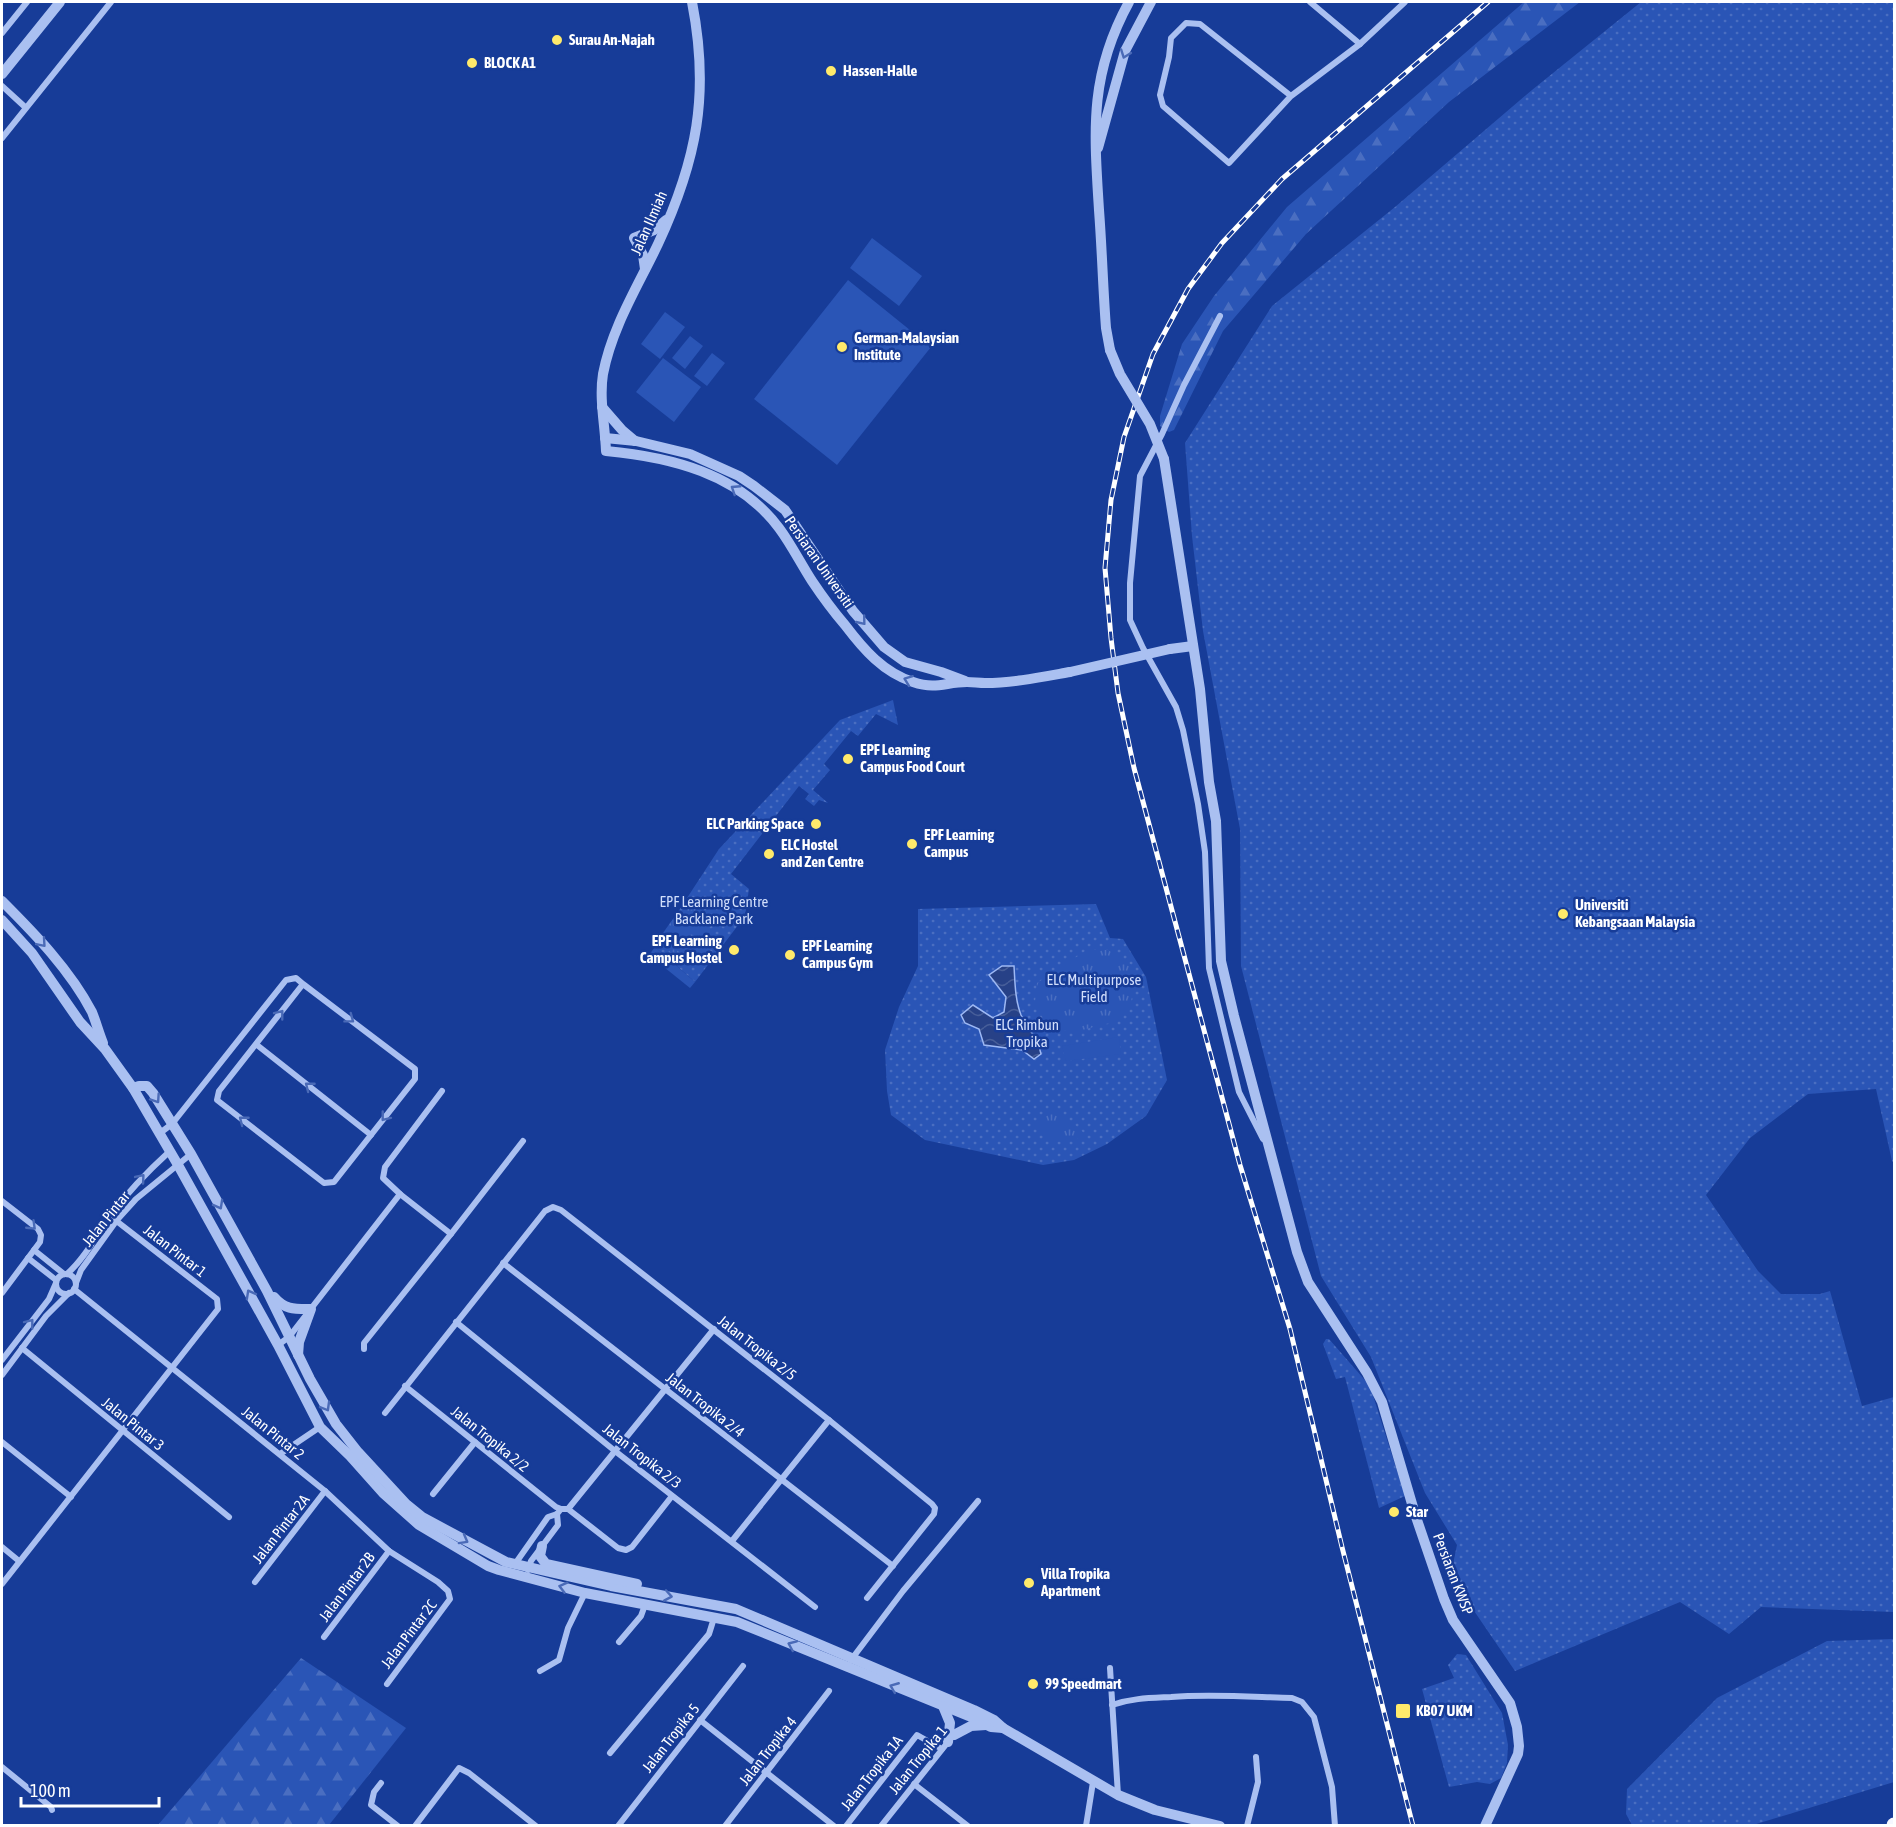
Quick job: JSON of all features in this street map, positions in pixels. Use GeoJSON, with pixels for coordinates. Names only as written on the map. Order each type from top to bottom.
{"type":"FeatureCollection","features":[{"type":"Feature","properties":{"kind":"street"},"geometry":{"type":"LineString","coordinates":[[2,33],[27,2]]}},
{"type":"Feature","properties":{"kind":"street"},"geometry":{"type":"LineString","coordinates":[[2,74],[60,2]]}},
{"type":"Feature","properties":{"kind":"street"},"geometry":{"type":"LineString","coordinates":[[2,138],[111,2]]}},
{"type":"Feature","properties":{"kind":"street","name":"Jalan Ilmiah"},"geometry":{"type":"LineString","coordinates":[[606,451],[602,406],[603,374],[613,339],[625,308],[670,216],[692,154],[700,110],[701,80],[692,2]]}},
{"type":"Feature","properties":{"kind":"street","name":"Persiaran KWSP"},"geometry":{"type":"LineString","coordinates":[[1129,2],[1117,24],[1106,54],[1097,93],[1094,131],[1106,328],[1110,350],[1120,374],[1150,424],[1164,459],[1200,689],[1209,782],[1216,821],[1221,961],[1269,1147],[1306,1277],[1375,1388],[1392,1432],[1434,1574],[1453,1620],[1502,1689],[1515,1716],[1520,1746],[1518,1754],[1485,1826]]}},
{"type":"Feature","properties":{"kind":"street"},"geometry":{"type":"LineString","coordinates":[[1095,160],[1125,51],[1151,2]]}},
{"type":"Feature","properties":{"kind":"street"},"geometry":{"type":"LineString","coordinates":[[1310,2],[1360,44]]}},
{"type":"Feature","properties":{"kind":"street"},"geometry":{"type":"LineString","coordinates":[[1291,96],[1200,24],[1186,23],[1171,38],[1160,95],[1163,106],[1229,163],[1291,96],[1360,44],[1405,2]]}},
{"type":"Feature","properties":{"kind":"street"},"geometry":{"type":"LineString","coordinates":[[2,86],[25,107]]}},
{"type":"Feature","properties":{"kind":"street"},"geometry":{"type":"LineString","coordinates":[[645,270],[643,255],[634,238],[654,230],[670,216]]}},
{"type":"Feature","properties":{"kind":"street"},"geometry":{"type":"LineString","coordinates":[[1220,316],[1140,476],[1130,583],[1130,620],[1176,707],[1184,730],[1205,852],[1209,968],[1239,1092],[1255,1126],[1269,1147]]}},
{"type":"Feature","properties":{"kind":"street"},"geometry":{"type":"LineString","coordinates":[[602,406],[622,430],[636,441]]}},
{"type":"Feature","properties":{"kind":"street","name":"Persiaran Universiti"},"geometry":{"type":"LineString","coordinates":[[605,438],[636,441],[690,454],[739,476],[775,502],[792,519],[853,611],[884,647],[905,662],[919,668],[941,672],[965,681],[985,683],[1036,678],[1193,646]]}},
{"type":"Feature","properties":{"kind":"street","name":"Persiaran Universiti"},"geometry":{"type":"LineString","coordinates":[[606,451],[656,457],[702,470],[745,496],[778,527],[812,582],[872,658],[900,677],[926,685],[939,687],[965,681]]}},
{"type":"Feature","properties":{"kind":"street"},"geometry":{"type":"LineString","coordinates":[[2,901],[44,944],[70,979],[92,1013],[105,1049]]}},
{"type":"Feature","properties":{"kind":"street"},"geometry":{"type":"LineString","coordinates":[[2,920],[32,953],[80,1022],[105,1049],[133,1088],[278,1345],[320,1427],[383,1493],[419,1525],[488,1566],[736,1609],[853,1658],[971,1713],[986,1725]]}},
{"type":"Feature","properties":{"kind":"street"},"geometry":{"type":"LineString","coordinates":[[160,1133],[172,1124],[286,980],[296,978],[415,1069],[416,1079],[334,1182],[324,1183],[217,1100],[219,1091],[303,984]]}},
{"type":"Feature","properties":{"kind":"street"},"geometry":{"type":"LineString","coordinates":[[257,1045],[371,1135]]}},
{"type":"Feature","properties":{"kind":"street"},"geometry":{"type":"LineString","coordinates":[[133,1088],[147,1086],[191,1154],[267,1291],[298,1356],[336,1424],[391,1491],[422,1517],[496,1558],[513,1570]]}},
{"type":"Feature","properties":{"kind":"street"},"geometry":{"type":"LineString","coordinates":[[442,1091],[385,1167],[383,1178],[449,1236]]}},
{"type":"Feature","properties":{"kind":"street"},"geometry":{"type":"LineString","coordinates":[[364,1349],[364,1342],[523,1141]]}},
{"type":"Feature","properties":{"kind":"street","name":"Jalan Pintar"},"geometry":{"type":"LineString","coordinates":[[56,1282],[76,1266],[110,1215],[147,1171],[170,1150]]}},
{"type":"Feature","properties":{"kind":"street","name":"Jalan Pintar"},"geometry":{"type":"LineString","coordinates":[[2,1374],[46,1316],[73,1289],[81,1270],[117,1220],[136,1200],[191,1154]]}},
{"type":"Feature","properties":{"kind":"street"},"geometry":{"type":"LineString","coordinates":[[278,1345],[289,1337],[400,1194]]}},
{"type":"Feature","properties":{"kind":"street"},"geometry":{"type":"LineString","coordinates":[[2,1201],[38,1229],[41,1235],[40,1242],[2,1293]]}},
{"type":"Feature","properties":{"kind":"street","name":"Jalan Tropika 2/5"},"geometry":{"type":"LineString","coordinates":[[503,1263],[545,1211],[553,1208],[561,1210],[829,1420],[932,1504],[935,1508],[934,1514],[893,1566]]}},
{"type":"Feature","properties":{"kind":"street","name":"Jalan Pintar 1"},"geometry":{"type":"LineString","coordinates":[[110,1215],[217,1299],[218,1309],[173,1368]]}},
{"type":"Feature","properties":{"kind":"street"},"geometry":{"type":"LineString","coordinates":[[28,1258],[56,1282],[60,1292],[73,1289],[73,1277],[34,1250]]}},
{"type":"Feature","properties":{"kind":"street"},"geometry":{"type":"LineString","coordinates":[[385,1413],[503,1263]]}},
{"type":"Feature","properties":{"kind":"street","name":"Jalan Tropika 2/4"},"geometry":{"type":"LineString","coordinates":[[503,1263],[893,1566]]}},
{"type":"Feature","properties":{"kind":"street"},"geometry":{"type":"LineString","coordinates":[[2,1360],[49,1299],[56,1282]]}},
{"type":"Feature","properties":{"kind":"street","name":"Jalan Pintar 2"},"geometry":{"type":"LineString","coordinates":[[73,1289],[325,1491],[389,1551],[438,1582],[448,1591],[450,1599]]}},
{"type":"Feature","properties":{"kind":"street"},"geometry":{"type":"LineString","coordinates":[[267,1291],[281,1306],[311,1309]]}},
{"type":"Feature","properties":{"kind":"street"},"geometry":{"type":"LineString","coordinates":[[298,1356],[298,1342],[311,1309]]}},
{"type":"Feature","properties":{"kind":"street","name":"Jalan Tropika 2/3"},"geometry":{"type":"LineString","coordinates":[[456,1322],[672,1496],[816,1607]]}},
{"type":"Feature","properties":{"kind":"street"},"geometry":{"type":"LineString","coordinates":[[526,1573],[558,1525],[562,1511],[714,1329]]}},
{"type":"Feature","properties":{"kind":"street","name":"Jalan Pintar 3"},"geometry":{"type":"LineString","coordinates":[[22,1348],[229,1517]]}},
{"type":"Feature","properties":{"kind":"street"},"geometry":{"type":"LineString","coordinates":[[2,1584],[173,1368]]}},
{"type":"Feature","properties":{"kind":"street","name":"Jalan Tropika 2/2"},"geometry":{"type":"LineString","coordinates":[[405,1386],[556,1507],[618,1548],[626,1550],[632,1547],[672,1496]]}},
{"type":"Feature","properties":{"kind":"street"},"geometry":{"type":"LineString","coordinates":[[732,1541],[829,1420]]}},
{"type":"Feature","properties":{"kind":"street"},"geometry":{"type":"LineString","coordinates":[[280,1454],[320,1427]]}},
{"type":"Feature","properties":{"kind":"street"},"geometry":{"type":"LineString","coordinates":[[2,1442],[70,1497]]}},
{"type":"Feature","properties":{"kind":"street"},"geometry":{"type":"LineString","coordinates":[[433,1494],[475,1442]]}},
{"type":"Feature","properties":{"kind":"street","name":"Jalan Pintar 2A"},"geometry":{"type":"LineString","coordinates":[[255,1582],[325,1491]]}},
{"type":"Feature","properties":{"kind":"street"},"geometry":{"type":"LineString","coordinates":[[846,1667],[903,1591],[978,1501]]}},
{"type":"Feature","properties":{"kind":"street"},"geometry":{"type":"LineString","coordinates":[[513,1570],[548,1517],[562,1511]]}},
{"type":"Feature","properties":{"kind":"street"},"geometry":{"type":"LineString","coordinates":[[542,1546],[540,1557],[546,1564],[637,1584],[644,1592]]}},
{"type":"Feature","properties":{"kind":"street"},"geometry":{"type":"LineString","coordinates":[[2,1547],[19,1562]]}},
{"type":"Feature","properties":{"kind":"street","name":"Jalan Pintar 2B"},"geometry":{"type":"LineString","coordinates":[[324,1637],[389,1551]]}},
{"type":"Feature","properties":{"kind":"street"},"geometry":{"type":"LineString","coordinates":[[867,1598],[893,1566]]}},
{"type":"Feature","properties":{"kind":"street"},"geometry":{"type":"LineString","coordinates":[[526,1573],[585,1593],[737,1622],[943,1706],[994,1720],[1003,1728],[1115,1794],[1178,1820],[1220,1826]]}},
{"type":"Feature","properties":{"kind":"street"},"geometry":{"type":"LineString","coordinates":[[540,1671],[559,1660],[568,1628],[585,1593]]}},
{"type":"Feature","properties":{"kind":"street","name":"Jalan Pintar 2C"},"geometry":{"type":"LineString","coordinates":[[387,1684],[450,1599]]}},
{"type":"Feature","properties":{"kind":"street"},"geometry":{"type":"LineString","coordinates":[[619,1642],[640,1616],[645,1605]]}},
{"type":"Feature","properties":{"kind":"street"},"geometry":{"type":"LineString","coordinates":[[610,1753],[708,1634],[714,1618]]}},
{"type":"Feature","properties":{"kind":"street","name":"Jalan Tropika 5"},"geometry":{"type":"LineString","coordinates":[[618,1826],[743,1666]]}},
{"type":"Feature","properties":{"kind":"street"},"geometry":{"type":"LineString","coordinates":[[1110,1668],[1115,1794]]}},
{"type":"Feature","properties":{"kind":"street","name":"Jalan Tropika 4"},"geometry":{"type":"LineString","coordinates":[[724,1826],[829,1691]]}},
{"type":"Feature","properties":{"kind":"street"},"geometry":{"type":"LineString","coordinates":[[1112,1705],[1148,1697],[1193,1695],[1292,1698],[1302,1702],[1314,1717],[1332,1787],[1335,1826]]}},
{"type":"Feature","properties":{"kind":"street"},"geometry":{"type":"LineString","coordinates":[[943,1706],[950,1723],[948,1742]]}},
{"type":"Feature","properties":{"kind":"street","name":"Jalan Tropika 1"},"geometry":{"type":"LineString","coordinates":[[881,1826],[971,1713]]}},
{"type":"Feature","properties":{"kind":"street"},"geometry":{"type":"LineString","coordinates":[[700,1720],[834,1826]]}},
{"type":"Feature","properties":{"kind":"street"},"geometry":{"type":"LineString","coordinates":[[948,1742],[971,1726],[986,1725],[1003,1728]]}},
{"type":"Feature","properties":{"kind":"street","name":"Jalan Tropika 1A"},"geometry":{"type":"LineString","coordinates":[[846,1826],[917,1735],[948,1742]]}},
{"type":"Feature","properties":{"kind":"street"},"geometry":{"type":"LineString","coordinates":[[1247,1826],[1258,1782],[1256,1757]]}},
{"type":"Feature","properties":{"kind":"street"},"geometry":{"type":"LineString","coordinates":[[2,1767],[52,1810]]}},
{"type":"Feature","properties":{"kind":"street"},"geometry":{"type":"LineString","coordinates":[[415,1826],[459,1768],[470,1773],[536,1826]]}},
{"type":"Feature","properties":{"kind":"street"},"geometry":{"type":"LineString","coordinates":[[1086,1826],[1093,1782]]}},
{"type":"Feature","properties":{"kind":"street"},"geometry":{"type":"LineString","coordinates":[[381,1783],[374,1792],[371,1805],[398,1826]]}},
{"type":"Feature","properties":{"kind":"street"},"geometry":{"type":"LineString","coordinates":[[914,1784],[968,1826]]}},
{"type":"Feature","properties":{"kind":"green space"},"geometry":{"type":"Polygon","coordinates":[[[1524,2],[1580,2],[1449,102],[1306,234],[1223,331],[1174,430],[1169,432],[1160,426],[1160,416],[1182,344],[1214,296],[1287,207],[1524,2]]]}},
{"type":"Feature","properties":{"kind":"green space","name":"Universiti Kebangsaan Malaysia"},"geometry":{"type":"Polygon","coordinates":[[[1641,2],[1894,2],[1894,1163],[1876,1089],[1808,1094],[1750,1138],[1706,1195],[1758,1271],[1781,1294],[1820,1294],[1830,1291],[1862,1406],[1894,1397],[1894,1612],[1761,1607],[1729,1634],[1680,1602],[1515,1671],[1468,1602],[1453,1564],[1457,1545],[1425,1493],[1371,1357],[1321,1276],[1241,966],[1240,829],[1203,631],[1192,536],[1185,443],[1272,306],[1395,207],[1532,90],[1641,2]]]}},
{"type":"Feature","properties":{"kind":"green space"},"geometry":{"type":"Polygon","coordinates":[[[872,238],[922,276],[899,306],[850,268],[872,238]]]}},
{"type":"Feature","properties":{"kind":"green space"},"geometry":{"type":"Polygon","coordinates":[[[848,280],[931,347],[837,465],[754,399],[848,280]]]}},
{"type":"Feature","properties":{"kind":"green space"},"geometry":{"type":"Polygon","coordinates":[[[665,312],[685,327],[660,359],[641,344],[665,312]]]}},
{"type":"Feature","properties":{"kind":"green space"},"geometry":{"type":"Polygon","coordinates":[[[690,336],[703,346],[685,369],[672,358],[690,336]]]}},
{"type":"Feature","properties":{"kind":"green space"},"geometry":{"type":"Polygon","coordinates":[[[712,353],[725,363],[707,386],[694,376],[712,353]]]}},
{"type":"Feature","properties":{"kind":"green space"},"geometry":{"type":"Polygon","coordinates":[[[663,358],[701,387],[674,422],[636,392],[663,358]]]}},
{"type":"Feature","properties":{"kind":"green space","name":"EPF Learning Centre Backlane Park"},"geometry":{"type":"Polygon","coordinates":[[[893,700],[898,725],[876,714],[858,736],[851,731],[824,764],[830,770],[813,790],[828,803],[819,800],[814,806],[805,799],[809,794],[799,786],[731,874],[749,889],[745,916],[695,982],[655,947],[719,849],[840,720],[893,700]]]}},
{"type":"Feature","properties":{"kind":"green space"},"geometry":{"type":"Polygon","coordinates":[[[691,904],[710,922],[699,959],[681,962],[664,948],[663,933],[675,916],[691,904]]]}},
{"type":"Feature","properties":{"kind":"green space","name":"ELC Rimbun Tropika"},"geometry":{"type":"Polygon","coordinates":[[[1096,904],[1110,938],[1123,939],[1146,977],[1167,1080],[1146,1116],[1107,1144],[1074,1160],[1043,1165],[925,1140],[891,1115],[885,1050],[899,1007],[918,966],[918,909],[1096,904]]]}},
{"type":"Feature","properties":{"kind":"green space"},"geometry":{"type":"Polygon","coordinates":[[[655,947],[695,982],[690,988],[649,955],[655,947]]]}},
{"type":"Feature","properties":{"kind":"green space","name":"ELC Multipurpose Field"},"geometry":{"type":"Polygon","coordinates":[[[1087,950],[1108,950],[1133,966],[1133,992],[1129,1011],[1114,1022],[1074,1032],[1048,1028],[1035,1002],[1037,983],[1087,950]]]}},
{"type":"Feature","properties":{"kind":"green space"},"geometry":{"type":"Polygon","coordinates":[[[1119,1037],[1121,1054],[1066,1061],[1062,1046],[1119,1037]]]}},
{"type":"Feature","properties":{"kind":"green space"},"geometry":{"type":"Polygon","coordinates":[[[1056,1108],[1085,1134],[1077,1139],[1054,1142],[1034,1123],[1056,1108]]]}},
{"type":"Feature","properties":{"kind":"green space"},"geometry":{"type":"Polygon","coordinates":[[[1326,1339],[1329,1339],[1370,1386],[1405,1496],[1379,1508],[1345,1377],[1336,1379],[1323,1344],[1326,1339]]]}},
{"type":"Feature","properties":{"kind":"green space"},"geometry":{"type":"Polygon","coordinates":[[[1894,1639],[1894,1782],[1753,1825],[1632,1825],[1626,1814],[1627,1789],[1717,1698],[1827,1641],[1894,1639]]]}},
{"type":"Feature","properties":{"kind":"green space"},"geometry":{"type":"Polygon","coordinates":[[[1457,1654],[1466,1655],[1502,1713],[1508,1745],[1507,1763],[1501,1778],[1490,1784],[1477,1782],[1449,1787],[1422,1689],[1454,1678],[1448,1665],[1457,1654]]]}},
{"type":"Feature","properties":{"kind":"green space"},"geometry":{"type":"Polygon","coordinates":[[[301,1658],[406,1728],[329,1825],[158,1825],[301,1658]]]}},
{"type":"Feature","properties":{"kind":"water"},"geometry":{"type":"Polygon","coordinates":[[[1002,966],[1014,966],[1019,1009],[1038,1043],[1041,1054],[1034,1059],[1022,1050],[984,1045],[979,1029],[965,1023],[961,1015],[973,1005],[993,1018],[1004,1012],[1006,997],[989,975],[1002,966]]]}},
{"type":"Feature","properties":{"kind":"railway"},"geometry":{"type":"LineString","coordinates":[[1413,1826],[1342,1547],[1290,1329],[1240,1165],[1134,768],[1118,693],[1105,568],[1111,500],[1124,437],[1153,354],[1188,289],[1222,243],[1282,179],[1488,2]]}},
{"type":"Feature","properties":{"kind":"place","name":"Surau An-Najah"},"geometry":{"type":"Point","coordinates":[557,40]}},
{"type":"Feature","properties":{"kind":"place","name":"BLOCK A1"},"geometry":{"type":"Point","coordinates":[472,63]}},
{"type":"Feature","properties":{"kind":"place","name":"Hassen-Halle"},"geometry":{"type":"Point","coordinates":[831,71]}},
{"type":"Feature","properties":{"kind":"place","name":"German-Malaysian Institute"},"geometry":{"type":"Point","coordinates":[842,347]}},
{"type":"Feature","properties":{"kind":"place","name":"EPF Learning Campus Food Court"},"geometry":{"type":"Point","coordinates":[848,759]}},
{"type":"Feature","properties":{"kind":"place","name":"ELC Parking Space"},"geometry":{"type":"Point","coordinates":[816,824]}},
{"type":"Feature","properties":{"kind":"place","name":"EPF Learning Campus"},"geometry":{"type":"Point","coordinates":[912,844]}},
{"type":"Feature","properties":{"kind":"place","name":"ELC Hostel and Zen Centre"},"geometry":{"type":"Point","coordinates":[769,854]}},
{"type":"Feature","properties":{"kind":"place","name":"Universiti Kebangsaan Malaysia"},"geometry":{"type":"Point","coordinates":[1563,914]}},
{"type":"Feature","properties":{"kind":"place","name":"EPF Learning Campus Hostel"},"geometry":{"type":"Point","coordinates":[734,950]}},
{"type":"Feature","properties":{"kind":"place","name":"EPF Learning Campus Gym"},"geometry":{"type":"Point","coordinates":[790,955]}},
{"type":"Feature","properties":{"kind":"place","name":"Star"},"geometry":{"type":"Point","coordinates":[1394,1512]}},
{"type":"Feature","properties":{"kind":"place","name":"Villa Tropika Apartment"},"geometry":{"type":"Point","coordinates":[1029,1583]}},
{"type":"Feature","properties":{"kind":"place","name":"99 Speedmart"},"geometry":{"type":"Point","coordinates":[1033,1684]}},
{"type":"Feature","properties":{"kind":"place","name":"KB07 UKM"},"geometry":{"type":"Point","coordinates":[1403,1711]}}]}
